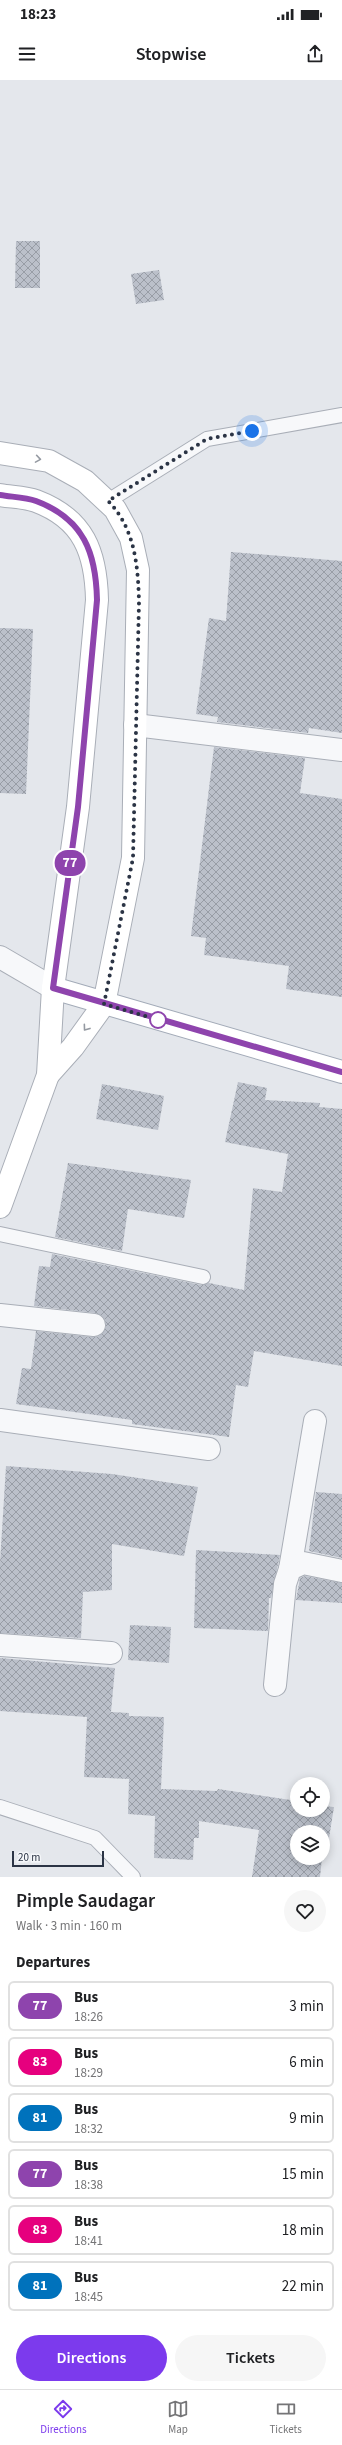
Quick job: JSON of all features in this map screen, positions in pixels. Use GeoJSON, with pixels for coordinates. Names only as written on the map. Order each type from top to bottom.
{"type":"FeatureCollection","features":[{"type":"Feature","properties":{"kind":"main road"},"geometry":{"type":"LineString","coordinates":[[0,453],[49,461],[86,481],[115,508],[131,538],[138,570],[133,858],[104,1004],[73,1047],[48,1075]]}},
{"type":"Feature","properties":{"kind":"main road"},"geometry":{"type":"LineString","coordinates":[[0,495],[36,501],[61,515],[82,534],[91,552],[97,576],[97,600],[78,807],[53,988],[48,1075],[0,1207]]}},
{"type":"Feature","properties":{"kind":"main road"},"geometry":{"type":"LineString","coordinates":[[53,988],[342,1072]]}},
{"type":"Feature","properties":{"kind":"street"},"geometry":{"type":"LineString","coordinates":[[135,725],[342,750]]}},
{"type":"Feature","properties":{"kind":"street"},"geometry":{"type":"LineString","coordinates":[[0,956],[53,988]]}},
{"type":"Feature","properties":{"kind":"street"},"geometry":{"type":"LineString","coordinates":[[0,1314],[94,1325]]}},
{"type":"Feature","properties":{"kind":"street"},"geometry":{"type":"LineString","coordinates":[[0,1420],[209,1449]]}},
{"type":"Feature","properties":{"kind":"street"},"geometry":{"type":"LineString","coordinates":[[275,1685],[286,1584],[307,1479],[315,1421]]}},
{"type":"Feature","properties":{"kind":"street"},"geometry":{"type":"LineString","coordinates":[[290,1569],[302,1563],[342,1571]]}},
{"type":"Feature","properties":{"kind":"street"},"geometry":{"type":"LineString","coordinates":[[0,1645],[111,1653]]}},
{"type":"Feature","properties":{"kind":"lane"},"geometry":{"type":"LineString","coordinates":[[108,501],[207,439],[342,414]]}},
{"type":"Feature","properties":{"kind":"lane"},"geometry":{"type":"LineString","coordinates":[[0,1234],[202,1277]]}},
{"type":"Feature","properties":{"kind":"lane"},"geometry":{"type":"LineString","coordinates":[[0,1807],[95,1838],[133,1877]]}},
{"type":"Feature","properties":{"kind":"building"},"geometry":{"type":"Polygon","coordinates":[[[16,241],[40,241],[40,288],[15,288],[16,241]]]}},
{"type":"Feature","properties":{"kind":"building"},"geometry":{"type":"Polygon","coordinates":[[[159,270],[164,300],[136,304],[131,274],[159,270]]]}},
{"type":"Feature","properties":{"kind":"building"},"geometry":{"type":"Polygon","coordinates":[[[231,552],[342,561],[342,733],[309,728],[308,733],[217,722],[218,717],[196,714],[209,618],[226,621],[231,552]]]}},
{"type":"Feature","properties":{"kind":"building"},"geometry":{"type":"Polygon","coordinates":[[[0,628],[33,629],[26,794],[0,793],[0,628]]]}},
{"type":"Feature","properties":{"kind":"building"},"geometry":{"type":"Polygon","coordinates":[[[214,747],[305,758],[300,793],[342,799],[342,997],[286,989],[289,966],[204,955],[206,938],[191,936],[214,747]]]}},
{"type":"Feature","properties":{"kind":"building"},"geometry":{"type":"Polygon","coordinates":[[[238,1082],[267,1088],[265,1100],[320,1103],[319,1107],[342,1109],[342,1366],[254,1351],[248,1387],[236,1385],[229,1437],[132,1424],[132,1420],[16,1404],[22,1368],[31,1369],[36,1331],[93,1337],[99,1336],[106,1327],[105,1320],[96,1313],[34,1306],[39,1266],[50,1267],[52,1254],[201,1285],[209,1283],[244,1290],[253,1188],[282,1192],[288,1154],[225,1142],[238,1082]]]}},
{"type":"Feature","properties":{"kind":"building"},"geometry":{"type":"Polygon","coordinates":[[[102,1084],[164,1096],[158,1130],[96,1119],[102,1084]]]}},
{"type":"Feature","properties":{"kind":"building"},"geometry":{"type":"Polygon","coordinates":[[[68,1163],[191,1180],[184,1218],[128,1209],[122,1251],[55,1237],[68,1163]]]}},
{"type":"Feature","properties":{"kind":"building"},"geometry":{"type":"Polygon","coordinates":[[[6,1466],[112,1474],[198,1487],[184,1556],[112,1544],[112,1590],[83,1592],[81,1638],[0,1633],[0,1563],[6,1466]]]}},
{"type":"Feature","properties":{"kind":"building"},"geometry":{"type":"Polygon","coordinates":[[[316,1492],[342,1494],[342,1558],[309,1551],[316,1492]]]}},
{"type":"Feature","properties":{"kind":"building"},"geometry":{"type":"Polygon","coordinates":[[[196,1550],[280,1555],[271,1598],[269,1598],[268,1631],[194,1628],[196,1550]]]}},
{"type":"Feature","properties":{"kind":"building"},"geometry":{"type":"Polygon","coordinates":[[[305,1576],[342,1583],[342,1603],[296,1600],[300,1578],[305,1576]]]}},
{"type":"Feature","properties":{"kind":"building"},"geometry":{"type":"Polygon","coordinates":[[[130,1625],[171,1627],[169,1663],[128,1660],[130,1625]]]}},
{"type":"Feature","properties":{"kind":"building"},"geometry":{"type":"Polygon","coordinates":[[[0,1658],[115,1668],[111,1712],[129,1713],[129,1716],[164,1717],[161,1789],[217,1791],[218,1789],[290,1800],[290,1817],[330,1817],[330,1807],[334,1807],[330,1832],[330,1825],[290,1825],[290,1865],[321,1865],[320,1877],[252,1877],[259,1830],[199,1821],[199,1838],[194,1838],[193,1860],[154,1858],[155,1816],[128,1814],[129,1779],[84,1777],[87,1717],[0,1711],[0,1658]]]}},
{"type":"Feature","properties":{"kind":"bus line","name":"77"},"geometry":{"type":"LineString","coordinates":[[0,495],[36,501],[61,515],[82,534],[91,552],[97,576],[97,600],[78,807],[53,988],[305,1063],[342,1072]]}},
{"type":"Feature","properties":{"kind":"route"},"geometry":{"type":"LineString","coordinates":[[158,1020],[162,1021],[104,1004],[133,858],[139,602],[138,570],[131,538],[115,508],[108,501],[207,439],[252,431]]}}]}
